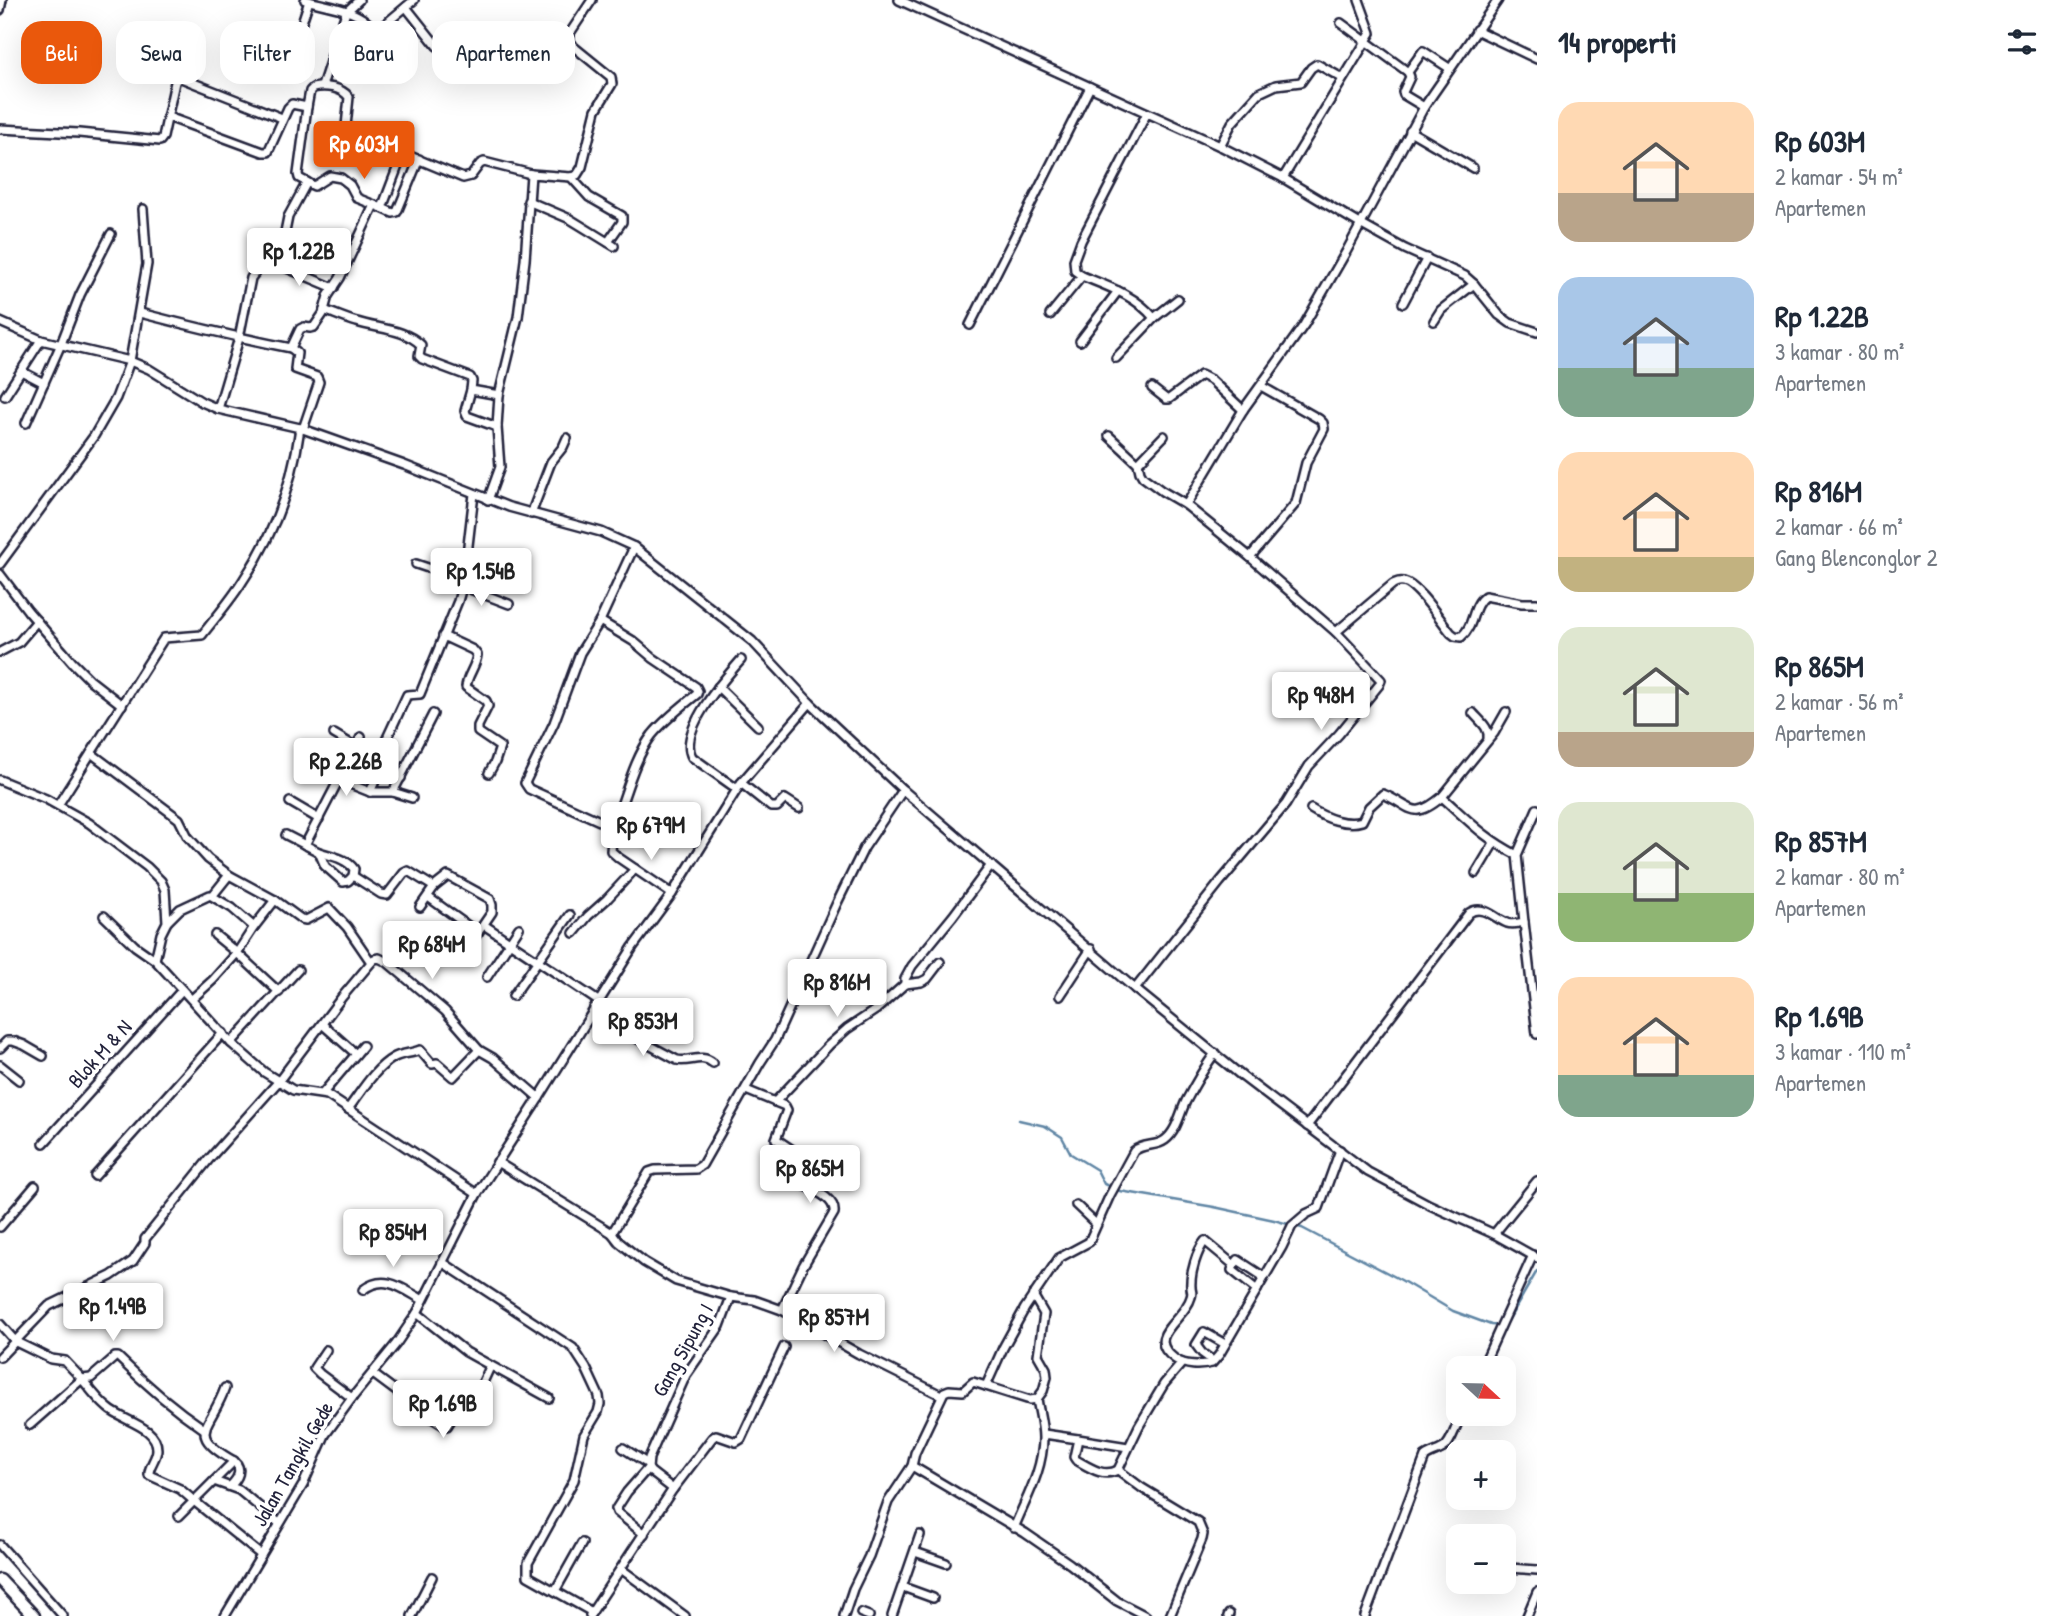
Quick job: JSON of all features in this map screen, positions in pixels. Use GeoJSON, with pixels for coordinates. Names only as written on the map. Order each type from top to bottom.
{"type":"FeatureCollection","features":[{"type":"Feature","properties":{"kind":"street"},"geometry":{"type":"LineString","coordinates":[[0,10],[2,0]]}},
{"type":"Feature","properties":{"kind":"street"},"geometry":{"type":"LineString","coordinates":[[322,86],[346,12],[359,0]]}},
{"type":"Feature","properties":{"kind":"street"},"geometry":{"type":"LineString","coordinates":[[391,21],[414,0]]}},
{"type":"Feature","properties":{"kind":"street"},"geometry":{"type":"LineString","coordinates":[[291,348],[300,329],[314,327],[324,310],[328,296],[405,156],[419,159],[463,178],[471,176],[484,162],[531,174],[571,177],[577,175],[582,167],[596,110],[612,84],[611,77],[570,41],[570,33],[592,0]]}},
{"type":"Feature","properties":{"kind":"street"},"geometry":{"type":"LineString","coordinates":[[899,0],[1220,146],[1283,178],[1360,225],[1456,272],[1474,284],[1499,315],[1510,323],[1537,332]]}},
{"type":"Feature","properties":{"kind":"street"},"geometry":{"type":"LineString","coordinates":[[1283,178],[1371,33],[1359,0]]}},
{"type":"Feature","properties":{"kind":"street"},"geometry":{"type":"LineString","coordinates":[[1186,505],[1243,410],[1304,325],[1424,107],[1497,0]]}},
{"type":"Feature","properties":{"kind":"street"},"geometry":{"type":"LineString","coordinates":[[301,21],[307,1],[326,2],[363,21]]}},
{"type":"Feature","properties":{"kind":"street"},"geometry":{"type":"LineString","coordinates":[[406,7],[432,40]]}},
{"type":"Feature","properties":{"kind":"street"},"geometry":{"type":"LineString","coordinates":[[1341,23],[1408,72],[1410,78],[1404,95],[1424,107]]}},
{"type":"Feature","properties":{"kind":"street"},"geometry":{"type":"LineString","coordinates":[[1476,30],[1537,59]]}},
{"type":"Feature","properties":{"kind":"street"},"geometry":{"type":"LineString","coordinates":[[1408,72],[1423,51],[1449,68]]}},
{"type":"Feature","properties":{"kind":"street"},"geometry":{"type":"LineString","coordinates":[[1220,146],[1232,123],[1265,89],[1301,82],[1317,64],[1342,78]]}},
{"type":"Feature","properties":{"kind":"street"},"geometry":{"type":"LineString","coordinates":[[0,129],[79,133],[160,142],[175,82],[181,78],[282,118]]}},
{"type":"Feature","properties":{"kind":"street"},"geometry":{"type":"LineString","coordinates":[[343,155],[349,97],[341,90],[322,86],[313,88],[307,107],[299,178],[314,186],[330,177],[341,178],[350,185],[357,198],[393,214],[397,212],[419,159]]}},
{"type":"Feature","properties":{"kind":"street"},"geometry":{"type":"LineString","coordinates":[[970,325],[1090,88]]}},
{"type":"Feature","properties":{"kind":"street"},"geometry":{"type":"LineString","coordinates":[[168,117],[268,152],[282,118],[292,104],[307,107]]}},
{"type":"Feature","properties":{"kind":"street"},"geometry":{"type":"LineString","coordinates":[[1147,113],[1081,241],[1073,266],[1082,276],[1118,290],[1138,302],[1154,318]]}},
{"type":"Feature","properties":{"kind":"street"},"geometry":{"type":"LineString","coordinates":[[1410,131],[1473,167]]}},
{"type":"Feature","properties":{"kind":"street"},"geometry":{"type":"LineString","coordinates":[[488,500],[500,467],[497,427],[499,395],[518,317],[531,174]]}},
{"type":"Feature","properties":{"kind":"street"},"geometry":{"type":"LineString","coordinates":[[528,201],[570,219],[611,244],[622,222],[622,216],[589,197],[571,177]]}},
{"type":"Feature","properties":{"kind":"street"},"geometry":{"type":"LineString","coordinates":[[218,409],[239,338],[253,273],[275,263],[281,254],[288,217],[307,182]]}},
{"type":"Feature","properties":{"kind":"street"},"geometry":{"type":"LineString","coordinates":[[0,564],[106,418],[116,398],[130,361],[140,313],[147,258],[143,209]]}},
{"type":"Feature","properties":{"kind":"street"},"geometry":{"type":"LineString","coordinates":[[26,423],[80,295],[111,234]]}},
{"type":"Feature","properties":{"kind":"street"},"geometry":{"type":"LineString","coordinates":[[1403,303],[1427,258]]}},
{"type":"Feature","properties":{"kind":"street"},"geometry":{"type":"LineString","coordinates":[[275,263],[334,288]]}},
{"type":"Feature","properties":{"kind":"street"},"geometry":{"type":"LineString","coordinates":[[1050,315],[1082,276]]}},
{"type":"Feature","properties":{"kind":"street"},"geometry":{"type":"LineString","coordinates":[[1434,321],[1441,310],[1474,284]]}},
{"type":"Feature","properties":{"kind":"street"},"geometry":{"type":"LineString","coordinates":[[1080,341],[1118,290]]}},
{"type":"Feature","properties":{"kind":"street"},"geometry":{"type":"LineString","coordinates":[[1116,358],[1154,318],[1178,299]]}},
{"type":"Feature","properties":{"kind":"street"},"geometry":{"type":"LineString","coordinates":[[324,310],[413,339],[421,345],[419,357],[470,377],[471,390],[465,411],[467,416],[497,427]]}},
{"type":"Feature","properties":{"kind":"street"},"geometry":{"type":"LineString","coordinates":[[58,805],[164,638],[202,635],[244,580],[264,546],[282,503],[318,379],[295,369],[297,353],[291,348],[140,313]]}},
{"type":"Feature","properties":{"kind":"street"},"geometry":{"type":"LineString","coordinates":[[0,322],[41,340],[130,361],[218,409],[302,428],[404,465],[488,500],[601,532],[634,547],[752,641],[810,702],[903,790],[1136,989],[1307,1126],[1368,1172],[1535,1256],[1488,1356]]}},
{"type":"Feature","properties":{"kind":"street"},"geometry":{"type":"LineString","coordinates":[[5,396],[41,340]]}},
{"type":"Feature","properties":{"kind":"street"},"geometry":{"type":"LineString","coordinates":[[21,371],[44,383]]}},
{"type":"Feature","properties":{"kind":"street"},"geometry":{"type":"LineString","coordinates":[[1152,388],[1169,399],[1201,375],[1211,380],[1243,410]]}},
{"type":"Feature","properties":{"kind":"street"},"geometry":{"type":"LineString","coordinates":[[1250,557],[1296,503],[1306,463],[1324,429],[1319,419],[1261,386]]}},
{"type":"Feature","properties":{"kind":"street"},"geometry":{"type":"LineString","coordinates":[[471,390],[499,395]]}},
{"type":"Feature","properties":{"kind":"street"},"geometry":{"type":"LineString","coordinates":[[1109,436],[1138,463],[1143,477],[1186,505],[1250,557],[1336,632],[1380,679],[1380,685],[1309,766],[1286,803],[1220,881],[1136,989]]}},
{"type":"Feature","properties":{"kind":"street"},"geometry":{"type":"LineString","coordinates":[[1138,463],[1164,436]]}},
{"type":"Feature","properties":{"kind":"street"},"geometry":{"type":"LineString","coordinates":[[531,514],[551,462],[559,454],[567,438]]}},
{"type":"Feature","properties":{"kind":"street"},"geometry":{"type":"LineString","coordinates":[[370,792],[407,695],[420,694],[463,583],[474,494]]}},
{"type":"Feature","properties":{"kind":"street"},"geometry":{"type":"LineString","coordinates":[[614,827],[528,789],[525,783],[554,723],[580,653],[600,621],[634,547]]}},
{"type":"Feature","properties":{"kind":"street"},"geometry":{"type":"LineString","coordinates":[[416,564],[509,604]]}},
{"type":"Feature","properties":{"kind":"street"},"geometry":{"type":"LineString","coordinates":[[0,574],[37,621],[90,680],[122,705]]}},
{"type":"Feature","properties":{"kind":"street"},"geometry":{"type":"LineString","coordinates":[[1336,632],[1393,584],[1399,582],[1405,582],[1416,589],[1451,633],[1461,637],[1471,626],[1476,607],[1485,596],[1537,603]]}},
{"type":"Feature","properties":{"kind":"street"},"geometry":{"type":"LineString","coordinates":[[0,652],[19,642],[37,621]]}},
{"type":"Feature","properties":{"kind":"street"},"geometry":{"type":"LineString","coordinates":[[600,621],[633,641],[698,691],[650,737],[614,827],[611,850],[672,894]]}},
{"type":"Feature","properties":{"kind":"street"},"geometry":{"type":"LineString","coordinates":[[443,636],[476,652],[477,663],[466,687],[486,701],[488,706],[478,726],[478,732],[500,747],[489,773]]}},
{"type":"Feature","properties":{"kind":"street"},"geometry":{"type":"LineString","coordinates":[[741,660],[718,687],[695,721],[690,753],[692,757],[771,807],[777,807],[785,799],[799,807]]}},
{"type":"Feature","properties":{"kind":"street"},"geometry":{"type":"LineString","coordinates":[[718,687],[758,726]]}},
{"type":"Feature","properties":{"kind":"street","name":"Jalan Tangkil Gede"},"geometry":{"type":"LineString","coordinates":[[225,1616],[303,1485],[325,1435],[417,1313],[477,1194],[633,947],[672,894],[739,786],[810,702]]}},
{"type":"Feature","properties":{"kind":"street"},"geometry":{"type":"LineString","coordinates":[[1311,809],[1327,817],[1354,823],[1362,821],[1369,807],[1383,794],[1412,810],[1421,811],[1428,808],[1442,797],[1488,740],[1506,712]]}},
{"type":"Feature","properties":{"kind":"street"},"geometry":{"type":"LineString","coordinates":[[1474,713],[1486,727],[1488,740]]}},
{"type":"Feature","properties":{"kind":"street"},"geometry":{"type":"LineString","coordinates":[[393,792],[430,728],[433,714]]}},
{"type":"Feature","properties":{"kind":"street"},"geometry":{"type":"LineString","coordinates":[[334,734],[378,766],[401,778]]}},
{"type":"Feature","properties":{"kind":"street"},"geometry":{"type":"LineString","coordinates":[[305,845],[361,737]]}},
{"type":"Feature","properties":{"kind":"street"},"geometry":{"type":"LineString","coordinates":[[91,753],[179,819],[193,844],[229,875],[275,900],[301,919],[306,920],[330,908],[371,962]]}},
{"type":"Feature","properties":{"kind":"street"},"geometry":{"type":"LineString","coordinates":[[415,753],[424,758]]}},
{"type":"Feature","properties":{"kind":"street"},"geometry":{"type":"LineString","coordinates":[[318,766],[340,780],[370,792],[393,792],[412,798]]}},
{"type":"Feature","properties":{"kind":"street"},"geometry":{"type":"LineString","coordinates":[[0,780],[58,805],[89,823],[147,867],[161,881],[165,890],[167,922]]}},
{"type":"Feature","properties":{"kind":"street"},"geometry":{"type":"LineString","coordinates":[[612,1233],[649,1172],[682,1171],[696,1169],[702,1165],[778,1034],[864,848],[903,790]]}},
{"type":"Feature","properties":{"kind":"street"},"geometry":{"type":"LineString","coordinates":[[1442,797],[1468,822],[1517,855]]}},
{"type":"Feature","properties":{"kind":"street"},"geometry":{"type":"LineString","coordinates":[[290,802],[319,819]]}},
{"type":"Feature","properties":{"kind":"street"},"geometry":{"type":"LineString","coordinates":[[1537,809],[1534,824],[1517,855],[1537,1034]]}},
{"type":"Feature","properties":{"kind":"street"},"geometry":{"type":"LineString","coordinates":[[286,835],[318,852],[350,864],[354,869],[348,881],[343,881],[326,866],[318,852]]}},
{"type":"Feature","properties":{"kind":"street"},"geometry":{"type":"LineString","coordinates":[[1476,873],[1494,842]]}},
{"type":"Feature","properties":{"kind":"street"},"geometry":{"type":"LineString","coordinates":[[905,984],[912,966],[991,865]]}},
{"type":"Feature","properties":{"kind":"street"},"geometry":{"type":"LineString","coordinates":[[574,933],[635,869]]}},
{"type":"Feature","properties":{"kind":"street"},"geometry":{"type":"LineString","coordinates":[[352,876],[387,895],[408,871],[434,887]]}},
{"type":"Feature","properties":{"kind":"street"},"geometry":{"type":"LineString","coordinates":[[213,895],[229,875]]}},
{"type":"Feature","properties":{"kind":"street"},"geometry":{"type":"LineString","coordinates":[[420,907],[444,877],[452,876],[490,899],[492,912],[462,956]]}},
{"type":"Feature","properties":{"kind":"street"},"geometry":{"type":"LineString","coordinates":[[155,960],[161,934],[167,922],[175,912],[207,895],[213,895],[254,927]]}},
{"type":"Feature","properties":{"kind":"street"},"geometry":{"type":"LineString","coordinates":[[428,897],[478,933]]}},
{"type":"Feature","properties":{"kind":"street"},"geometry":{"type":"LineString","coordinates":[[192,999],[237,953],[275,900]]}},
{"type":"Feature","properties":{"kind":"street"},"geometry":{"type":"LineString","coordinates":[[1307,1126],[1469,912],[1481,909],[1508,923],[1524,922]]}},
{"type":"Feature","properties":{"kind":"street"},"geometry":{"type":"LineString","coordinates":[[513,996],[570,915]]}},
{"type":"Feature","properties":{"kind":"street"},"geometry":{"type":"LineString","coordinates":[[104,916],[135,946],[155,960],[232,1043],[264,1072],[293,1090],[323,1093],[477,1194]]}},
{"type":"Feature","properties":{"kind":"street"},"geometry":{"type":"LineString","coordinates":[[484,925],[624,1025],[638,1039],[680,1062],[699,1058],[713,1063]]}},
{"type":"Feature","properties":{"kind":"street"},"geometry":{"type":"LineString","coordinates":[[487,977],[519,928]]}},
{"type":"Feature","properties":{"kind":"street"},"geometry":{"type":"LineString","coordinates":[[215,935],[279,992]]}},
{"type":"Feature","properties":{"kind":"street"},"geometry":{"type":"LineString","coordinates":[[1060,996],[1091,949]]}},
{"type":"Feature","properties":{"kind":"street"},"geometry":{"type":"LineString","coordinates":[[0,1357],[49,1306],[111,1276],[133,1261],[145,1239],[209,1158],[278,1082],[371,962],[379,958],[445,1011],[479,1050],[493,1058],[539,1098]]}},
{"type":"Feature","properties":{"kind":"street"},"geometry":{"type":"LineString","coordinates":[[775,1102],[847,1029],[877,1009],[905,984],[927,979],[940,962]]}},
{"type":"Feature","properties":{"kind":"street"},"geometry":{"type":"LineString","coordinates":[[232,1043],[298,970]]}},
{"type":"Feature","properties":{"kind":"street","name":"Blok M & N"},"geometry":{"type":"LineString","coordinates":[[44,1143],[183,990]]}},
{"type":"Feature","properties":{"kind":"street"},"geometry":{"type":"LineString","coordinates":[[322,1024],[356,1054]]}},
{"type":"Feature","properties":{"kind":"street"},"geometry":{"type":"LineString","coordinates":[[95,1176],[223,1033]]}},
{"type":"Feature","properties":{"kind":"street"},"geometry":{"type":"LineString","coordinates":[[0,1048],[7,1041],[13,1041],[43,1056]]}},
{"type":"Feature","properties":{"kind":"street"},"geometry":{"type":"LineString","coordinates":[[323,1093],[363,1046]]}},
{"type":"Feature","properties":{"kind":"street"},"geometry":{"type":"LineString","coordinates":[[348,1109],[376,1072],[394,1057],[421,1051],[432,1064],[438,1062],[453,1077],[479,1050]]}},
{"type":"Feature","properties":{"kind":"street"},"geometry":{"type":"LineString","coordinates":[[986,1386],[1003,1348],[1033,1295],[1059,1258],[1089,1242],[1114,1188],[1137,1148],[1162,1142],[1167,1138],[1178,1121],[1198,1077],[1215,1053]]}},
{"type":"Feature","properties":{"kind":"street"},"geometry":{"type":"LineString","coordinates":[[0,1065],[19,1080]]}},
{"type":"Feature","properties":{"kind":"street"},"geometry":{"type":"LineString","coordinates":[[746,1090],[785,1106],[787,1110],[776,1139],[803,1157],[800,1180],[832,1202],[835,1208],[782,1310]]}},
{"type":"Feature","properties":{"kind":"street"},"geometry":{"type":"LineString","coordinates":[[1234,1265],[1208,1242],[1203,1244],[1192,1278],[1190,1301],[1162,1343],[1165,1350],[1182,1363],[1208,1364],[1213,1361],[1293,1225],[1319,1208],[1340,1150]]}},
{"type":"Feature","properties":{"kind":"street"},"geometry":{"type":"LineString","coordinates":[[497,1161],[612,1233],[644,1262],[676,1281],[731,1297],[754,1300],[782,1310],[859,1354],[941,1395]]}},
{"type":"Feature","properties":{"kind":"street"},"geometry":{"type":"LineString","coordinates":[[1493,1234],[1537,1181]]}},
{"type":"Feature","properties":{"kind":"street"},"geometry":{"type":"LineString","coordinates":[[0,1227],[35,1186]]}},
{"type":"Feature","properties":{"kind":"street"},"geometry":{"type":"LineString","coordinates":[[1076,1205],[1096,1224]]}},
{"type":"Feature","properties":{"kind":"street"},"geometry":{"type":"LineString","coordinates":[[1256,1290],[1235,1274],[1232,1270],[1234,1265],[1238,1260],[1264,1277]]}},
{"type":"Feature","properties":{"kind":"street"},"geometry":{"type":"LineString","coordinates":[[442,1262],[573,1348],[599,1396],[598,1412],[584,1435],[575,1480],[528,1563],[528,1576],[591,1614],[673,1489],[716,1435],[736,1443],[741,1439],[785,1347]]}},
{"type":"Feature","properties":{"kind":"street"},"geometry":{"type":"LineString","coordinates":[[363,1290],[372,1283],[390,1283],[423,1300]]}},
{"type":"Feature","properties":{"kind":"street"},"geometry":{"type":"LineString","coordinates":[[844,1616],[888,1503],[912,1466],[915,1453],[941,1395],[949,1390],[962,1391],[973,1382],[1030,1400],[1037,1399],[1044,1390],[1047,1377],[1045,1366],[1038,1355],[1044,1312],[1033,1295]]}},
{"type":"Feature","properties":{"kind":"street","name":"Gang Sipung I"},"geometry":{"type":"LineString","coordinates":[[644,1534],[617,1512],[616,1508],[648,1466],[682,1384],[720,1326],[731,1297]]}},
{"type":"Feature","properties":{"kind":"street"},"geometry":{"type":"LineString","coordinates":[[417,1313],[466,1352],[549,1398]]}},
{"type":"Feature","properties":{"kind":"street"},"geometry":{"type":"LineString","coordinates":[[0,1324],[16,1342],[51,1359],[65,1361],[110,1411],[147,1430],[155,1440],[157,1451],[148,1470],[149,1475],[180,1489],[261,1555]]}},
{"type":"Feature","properties":{"kind":"street"},"geometry":{"type":"LineString","coordinates":[[1213,1361],[1196,1345],[1204,1332],[1225,1344]]}},
{"type":"Feature","properties":{"kind":"street"},"geometry":{"type":"LineString","coordinates":[[326,1350],[314,1368],[352,1398]]}},
{"type":"Feature","properties":{"kind":"street"},"geometry":{"type":"LineString","coordinates":[[30,1425],[82,1379],[91,1378],[118,1357],[145,1384],[204,1429]]}},
{"type":"Feature","properties":{"kind":"street"},"geometry":{"type":"LineString","coordinates":[[1077,1439],[1073,1457],[1076,1460],[1104,1474],[1118,1470],[1164,1384],[1182,1363]]}},
{"type":"Feature","properties":{"kind":"street"},"geometry":{"type":"LineString","coordinates":[[373,1374],[447,1426],[459,1407],[473,1404],[490,1367]]}},
{"type":"Feature","properties":{"kind":"street"},"geometry":{"type":"LineString","coordinates":[[225,1388],[220,1403],[204,1429],[205,1440],[237,1464],[237,1479],[230,1486]]}},
{"type":"Feature","properties":{"kind":"street"},"geometry":{"type":"LineString","coordinates":[[1014,1528],[1034,1485],[1041,1462],[1044,1434],[1037,1399]]}},
{"type":"Feature","properties":{"kind":"street"},"geometry":{"type":"LineString","coordinates":[[1365,1616],[1426,1457],[1448,1444],[1456,1426]]}},
{"type":"Feature","properties":{"kind":"street"},"geometry":{"type":"LineString","coordinates":[[1044,1434],[1128,1447]]}},
{"type":"Feature","properties":{"kind":"street"},"geometry":{"type":"LineString","coordinates":[[623,1448],[673,1489]]}},
{"type":"Feature","properties":{"kind":"street"},"geometry":{"type":"LineString","coordinates":[[179,1516],[234,1461]]}},
{"type":"Feature","properties":{"kind":"street"},"geometry":{"type":"LineString","coordinates":[[912,1466],[960,1493],[1070,1564],[1117,1601],[1146,1616]]}},
{"type":"Feature","properties":{"kind":"street"},"geometry":{"type":"LineString","coordinates":[[1118,1470],[1142,1488],[1194,1518],[1202,1528],[1202,1539],[1170,1616]]}},
{"type":"Feature","properties":{"kind":"street"},"geometry":{"type":"LineString","coordinates":[[214,1481],[239,1490],[279,1523]]}},
{"type":"Feature","properties":{"kind":"street"},"geometry":{"type":"LineString","coordinates":[[892,1616],[920,1535]]}},
{"type":"Feature","properties":{"kind":"street"},"geometry":{"type":"LineString","coordinates":[[555,1591],[582,1543]]}},
{"type":"Feature","properties":{"kind":"street"},"geometry":{"type":"LineString","coordinates":[[0,1545],[64,1616]]}},
{"type":"Feature","properties":{"kind":"street"},"geometry":{"type":"LineString","coordinates":[[915,1552],[946,1563]]}},
{"type":"Feature","properties":{"kind":"street"},"geometry":{"type":"LineString","coordinates":[[1516,1568],[1537,1570]]}},
{"type":"Feature","properties":{"kind":"street"},"geometry":{"type":"LineString","coordinates":[[621,1569],[685,1616]]}},
{"type":"Feature","properties":{"kind":"street"},"geometry":{"type":"LineString","coordinates":[[412,1616],[432,1577]]}},
{"type":"Feature","properties":{"kind":"street"},"geometry":{"type":"LineString","coordinates":[[0,1580],[34,1616]]}},
{"type":"Feature","properties":{"kind":"street"},"geometry":{"type":"LineString","coordinates":[[903,1587],[933,1598]]}},
{"type":"Feature","properties":{"kind":"street"},"geometry":{"type":"LineString","coordinates":[[1527,1616],[1537,1592]]}},
{"type":"Feature","properties":{"kind":"street"},"geometry":{"type":"LineString","coordinates":[[861,1613],[869,1616]]}},
{"type":"Feature","properties":{"kind":"waterway"},"geometry":{"type":"LineString","coordinates":[[1019,1120],[1045,1126],[1062,1137],[1071,1154],[1097,1170],[1104,1184],[1120,1191],[1214,1207],[1302,1228],[1401,1280],[1453,1311],[1491,1325],[1505,1326],[1537,1271]]}}]}
